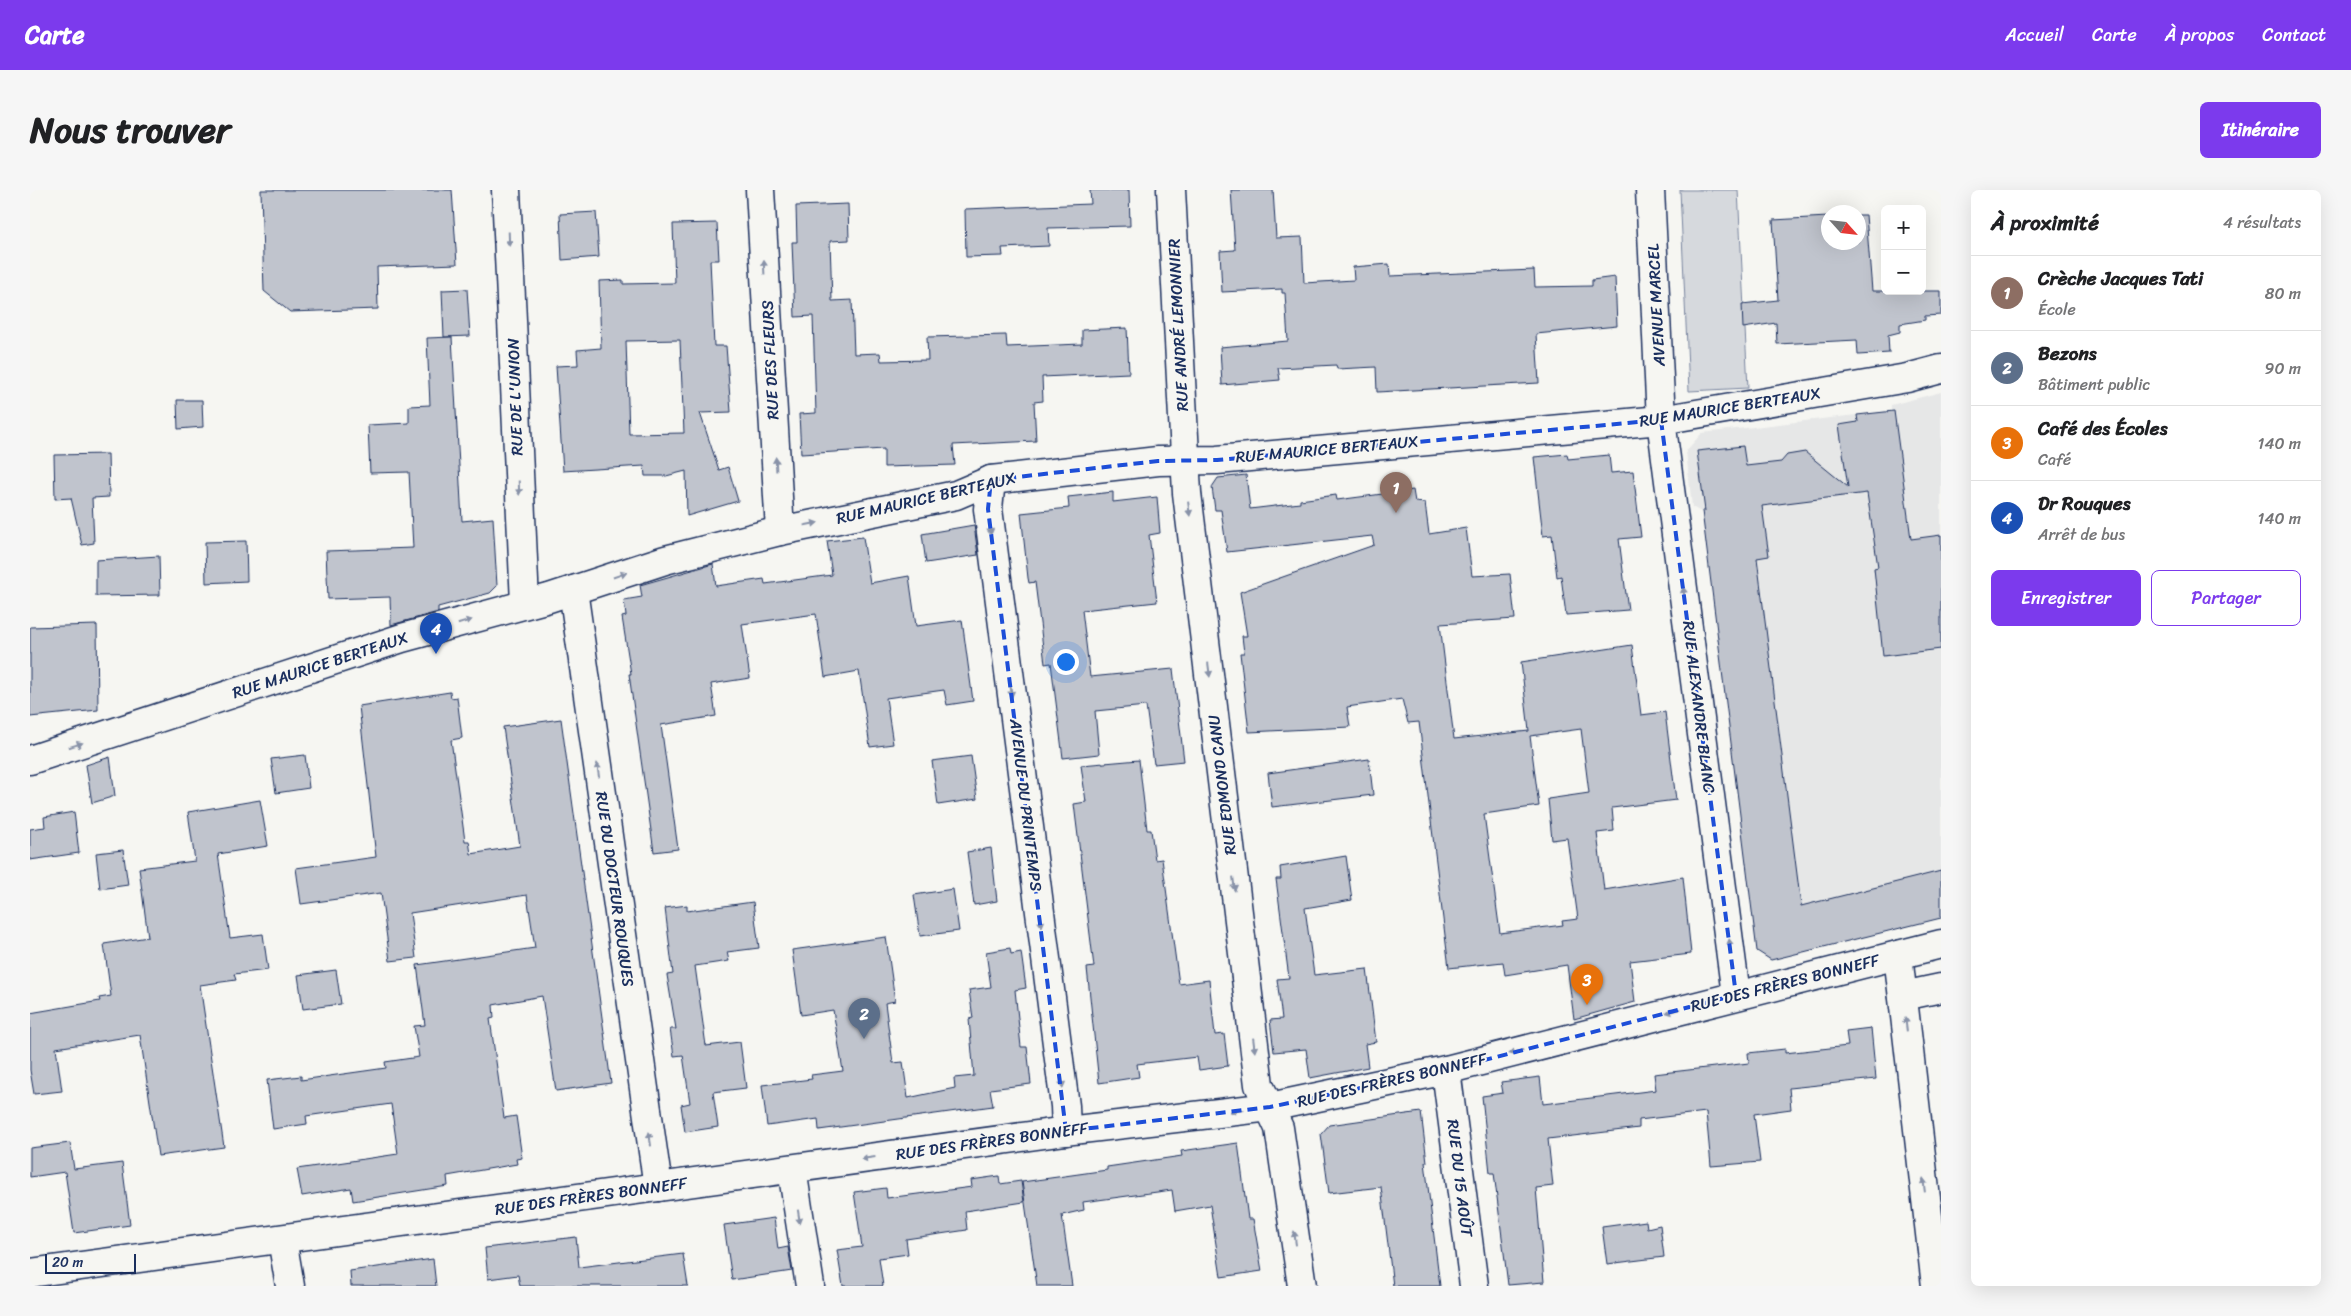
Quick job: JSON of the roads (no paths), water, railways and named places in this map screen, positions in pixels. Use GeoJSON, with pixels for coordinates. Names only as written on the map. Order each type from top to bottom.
{"type":"FeatureCollection","features":[{"type":"Feature","properties":{"kind":"street","name":"RUE DE L'UNION"},"geometry":{"type":"LineString","coordinates":[[506,190],[525,603]]}},
{"type":"Feature","properties":{"kind":"street","name":"RUE DES FLEURS"},"geometry":{"type":"LineString","coordinates":[[760,190],[780,531]]}},
{"type":"Feature","properties":{"kind":"street","name":"RUE ANDRÉ LEMONNIER"},"geometry":{"type":"LineString","coordinates":[[1171,190],[1185,460]]}},
{"type":"Feature","properties":{"kind":"street","name":"AVENUE MARCEL"},"geometry":{"type":"LineString","coordinates":[[1650,190],[1661,420]]}},
{"type":"Feature","properties":{"kind":"street","name":"RUE MAURICE BERTEAUX"},"geometry":{"type":"LineString","coordinates":[[30,760],[402,638],[573,590],[665,560],[780,531],[956,495],[991,480],[1158,461],[1216,460],[1661,420],[1907,378],[1941,369]]}},
{"type":"Feature","properties":{"kind":"street","name":"RUE ALEXANDRE BLANC"},"geometry":{"type":"LineString","coordinates":[[1661,420],[1736,995]]}},
{"type":"Feature","properties":{"kind":"street","name":"RUE EDMOND CANU"},"geometry":{"type":"LineString","coordinates":[[1185,460],[1188,503],[1259,1085],[1278,1128],[1302,1286]]}},
{"type":"Feature","properties":{"kind":"street","name":"AVENUE DU PRINTEMPS"},"geometry":{"type":"LineString","coordinates":[[991,480],[988,509],[1065,1106],[1066,1130]]}},
{"type":"Feature","properties":{"kind":"street","name":"RUE DU DOCTEUR ROUQUES"},"geometry":{"type":"LineString","coordinates":[[573,590],[658,1187]]}},
{"type":"Feature","properties":{"kind":"street","name":"RUE DES FRÈRES BONNEFF"},"geometry":{"type":"LineString","coordinates":[[30,1273],[84,1276],[282,1239],[1066,1130],[1270,1107],[1446,1070],[1941,944]]}},
{"type":"Feature","properties":{"kind":"street"},"geometry":{"type":"LineString","coordinates":[[1898,954],[1936,1286]]}},
{"type":"Feature","properties":{"kind":"street"},"geometry":{"type":"LineString","coordinates":[[1903,996],[1941,988]]}},
{"type":"Feature","properties":{"kind":"street","name":"RUE DU 15 AOÛT"},"geometry":{"type":"LineString","coordinates":[[1446,1070],[1474,1286]]}},
{"type":"Feature","properties":{"kind":"street"},"geometry":{"type":"LineString","coordinates":[[792,1169],[810,1286]]}},
{"type":"Feature","properties":{"kind":"street"},"geometry":{"type":"LineString","coordinates":[[282,1239],[290,1286]]}},
{"type":"Feature","properties":{"kind":"place","name":"Crèche Jacques Tati"},"geometry":{"type":"Point","coordinates":[1396,513]}},
{"type":"Feature","properties":{"kind":"place","name":"Dr Rouques"},"geometry":{"type":"Point","coordinates":[436,654]}},
{"type":"Feature","properties":{"kind":"place","name":"Café des Écoles"},"geometry":{"type":"Point","coordinates":[1587,1005]}},
{"type":"Feature","properties":{"kind":"place","name":"Bezons"},"geometry":{"type":"Point","coordinates":[864,1039]}}]}
